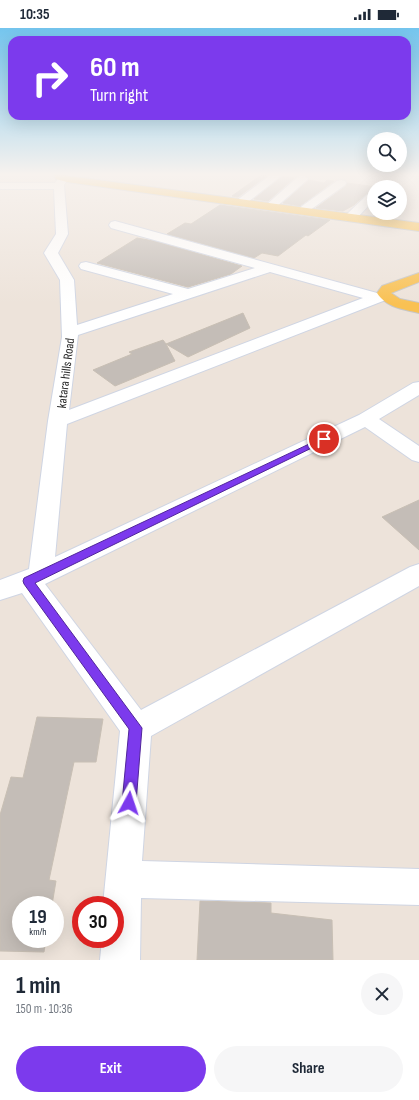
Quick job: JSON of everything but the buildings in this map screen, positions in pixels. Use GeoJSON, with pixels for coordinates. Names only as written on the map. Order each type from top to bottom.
{"type":"FeatureCollection","features":[{"type":"Feature","properties":{"kind":"main road"},"geometry":{"type":"LineString","coordinates":[[338,216],[419,227]]}},
{"type":"Feature","properties":{"kind":"main road"},"geometry":{"type":"LineString","coordinates":[[419,277],[387,289],[381,296],[419,308]]}},
{"type":"Feature","properties":{"kind":"street","name":"katara hills Road"},"geometry":{"type":"LineString","coordinates":[[34,578],[70,332],[67,280],[51,253],[62,234],[61,216]]}},
{"type":"Feature","properties":{"kind":"street"},"geometry":{"type":"LineString","coordinates":[[115,225],[270,268],[381,296]]}},
{"type":"Feature","properties":{"kind":"street"},"geometry":{"type":"LineString","coordinates":[[86,266],[189,294]]}},
{"type":"Feature","properties":{"kind":"street"},"geometry":{"type":"LineString","coordinates":[[70,332],[270,268]]}},
{"type":"Feature","properties":{"kind":"street"},"geometry":{"type":"LineString","coordinates":[[58,421],[381,296]]}},
{"type":"Feature","properties":{"kind":"street"},"geometry":{"type":"LineString","coordinates":[[0,590],[34,578],[366,419],[419,387]]}},
{"type":"Feature","properties":{"kind":"street"},"geometry":{"type":"LineString","coordinates":[[366,419],[419,455]]}},
{"type":"Feature","properties":{"kind":"street"},"geometry":{"type":"LineString","coordinates":[[136,728],[419,574]]}},
{"type":"Feature","properties":{"kind":"street"},"geometry":{"type":"LineString","coordinates":[[34,578],[136,728],[123,879],[120,960]]}},
{"type":"Feature","properties":{"kind":"street"},"geometry":{"type":"LineString","coordinates":[[123,879],[419,887]]}},
{"type":"Feature","properties":{"kind":"route"},"geometry":{"type":"LineString","coordinates":[[129,803],[136,728],[28,581],[324,439]]}}]}
